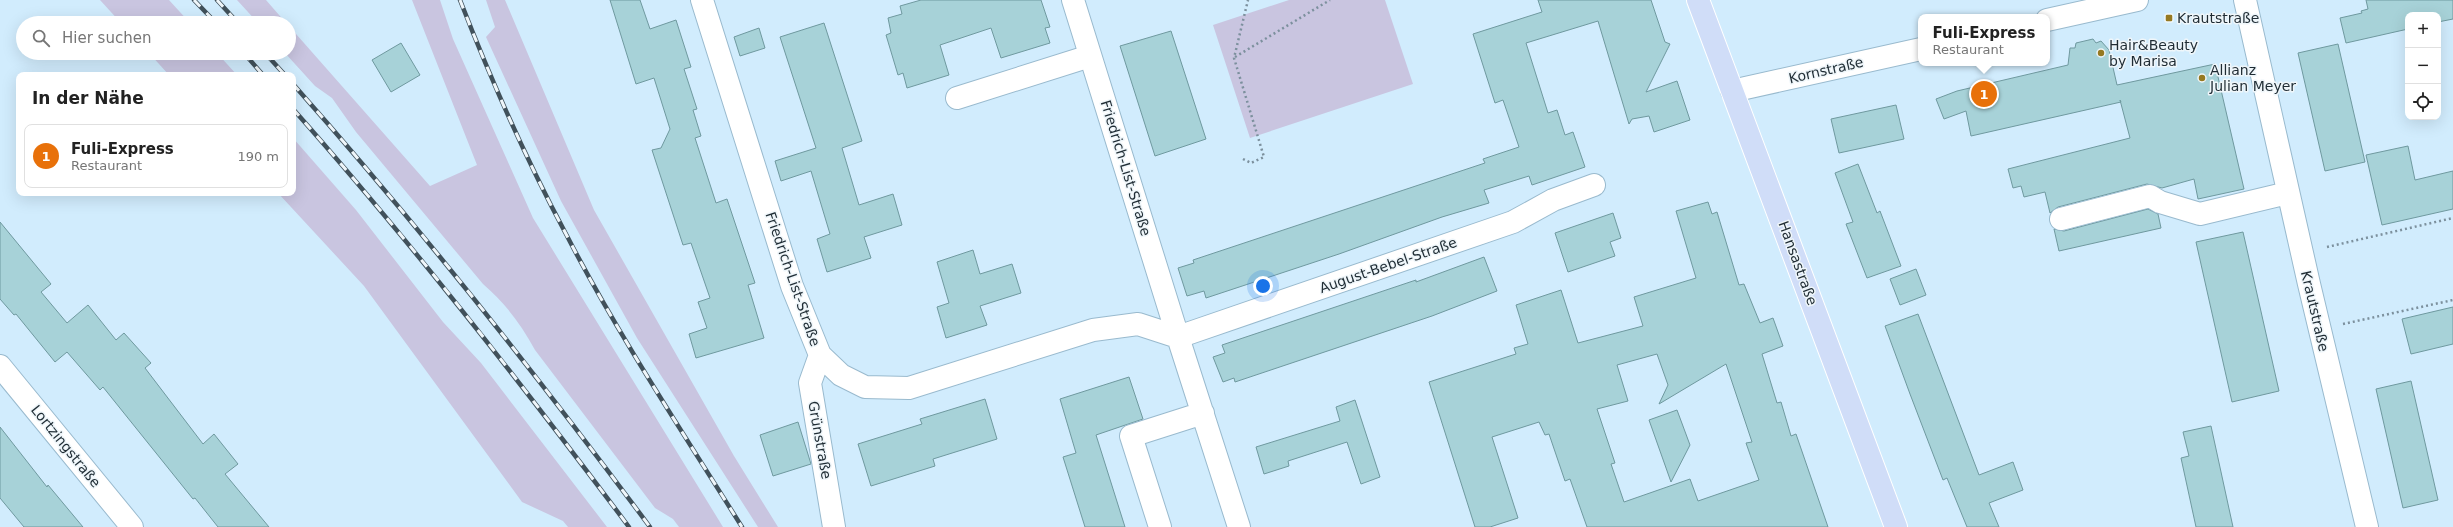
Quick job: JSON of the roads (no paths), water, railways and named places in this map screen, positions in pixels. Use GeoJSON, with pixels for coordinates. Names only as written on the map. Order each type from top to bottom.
{"type":"FeatureCollection","features":[{"type":"Feature","properties":{"kind":"main road","name":"Hansastraße"},"geometry":{"type":"LineString","coordinates":[[1698,0],[1896,527]]}},
{"type":"Feature","properties":{"kind":"street","name":"Friedrich-List-Straße"},"geometry":{"type":"LineString","coordinates":[[702,0],[792,286],[820,355],[841,375],[865,387],[909,388],[1093,330],[1138,324],[1178,337]]}},
{"type":"Feature","properties":{"kind":"street","name":"Friedrich-List-Straße"},"geometry":{"type":"LineString","coordinates":[[1073,0],[1239,527]]}},
{"type":"Feature","properties":{"kind":"street"},"geometry":{"type":"LineString","coordinates":[[2050,19],[2137,0]]}},
{"type":"Feature","properties":{"kind":"street","name":"Krautstraße"},"geometry":{"type":"LineString","coordinates":[[2245,0],[2301,252],[2367,527]]}},
{"type":"Feature","properties":{"kind":"street","name":"Kornstraße"},"geometry":{"type":"LineString","coordinates":[[1732,92],[1918,50]]}},
{"type":"Feature","properties":{"kind":"street"},"geometry":{"type":"LineString","coordinates":[[957,98],[1090,56]]}},
{"type":"Feature","properties":{"kind":"street","name":"August-Bebel-Straße"},"geometry":{"type":"LineString","coordinates":[[1178,337],[1513,222],[1553,200],[1594,185]]}},
{"type":"Feature","properties":{"kind":"street"},"geometry":{"type":"LineString","coordinates":[[2061,219],[2150,196],[2160,202],[2200,214],[2288,193]]}},
{"type":"Feature","properties":{"kind":"street","name":"Grünstraße"},"geometry":{"type":"LineString","coordinates":[[820,355],[810,383],[834,527]]}},
{"type":"Feature","properties":{"kind":"street","name":"Lortzingstraße"},"geometry":{"type":"LineString","coordinates":[[0,366],[132,527]]}},
{"type":"Feature","properties":{"kind":"street"},"geometry":{"type":"LineString","coordinates":[[1160,527],[1131,436],[1203,413]]}},
{"type":"Feature","properties":{"kind":"railway"},"geometry":{"type":"LineString","coordinates":[[194,0],[209,16]]}},
{"type":"Feature","properties":{"kind":"railway"},"geometry":{"type":"LineString","coordinates":[[217,0],[232,16]]}},
{"type":"Feature","properties":{"kind":"railway"},"geometry":{"type":"LineString","coordinates":[[460,0],[484,60],[523,148],[551,206],[586,272],[651,382],[742,527]]}},
{"type":"Feature","properties":{"kind":"railway"},"geometry":{"type":"LineString","coordinates":[[250,60],[260,72]]}},
{"type":"Feature","properties":{"kind":"railway"},"geometry":{"type":"LineString","coordinates":[[271,60],[282,72]]}},
{"type":"Feature","properties":{"kind":"railway"},"geometry":{"type":"LineString","coordinates":[[296,87],[432,246],[521,357],[650,527]]}},
{"type":"Feature","properties":{"kind":"railway"},"geometry":{"type":"LineString","coordinates":[[296,112],[381,211],[466,315],[629,527]]}},
{"type":"Feature","properties":{"kind":"place","name":"Krautstraße"},"geometry":{"type":"Point","coordinates":[2169,18]}},
{"type":"Feature","properties":{"kind":"place","name":"Hair&Beauty by Marisa"},"geometry":{"type":"Point","coordinates":[2101,53]}},
{"type":"Feature","properties":{"kind":"place","name":"Allianz Julian Meyer"},"geometry":{"type":"Point","coordinates":[2202,78]}},
{"type":"Feature","properties":{"kind":"place","name":"Fuli-Express"},"geometry":{"type":"Point","coordinates":[1984,94]}}]}
